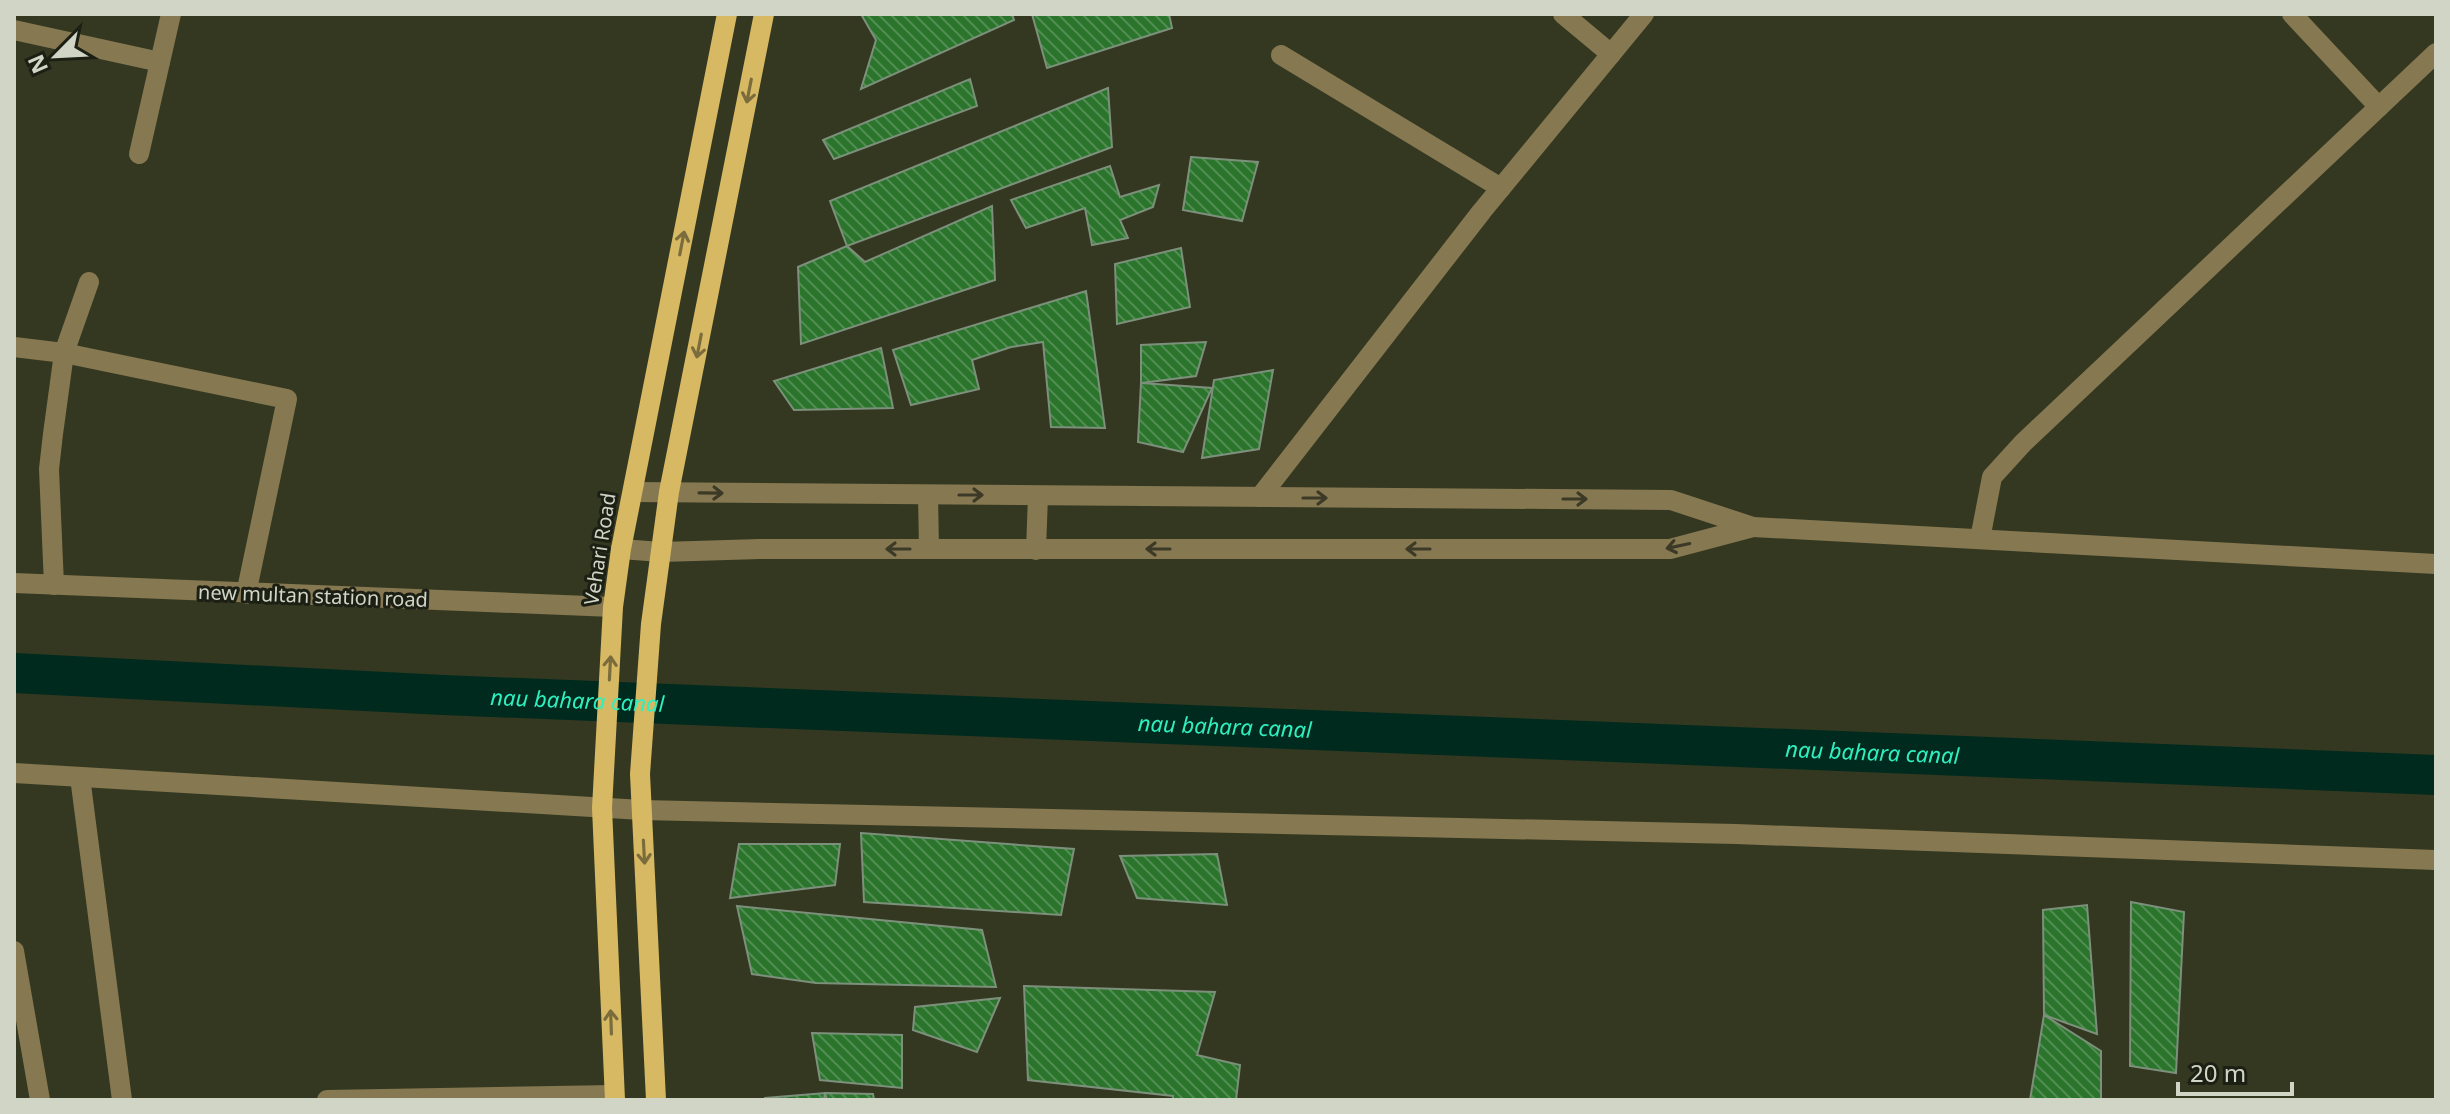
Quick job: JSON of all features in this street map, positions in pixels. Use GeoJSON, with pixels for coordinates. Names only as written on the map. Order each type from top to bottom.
{"type":"FeatureCollection","features":[{"type":"Feature","properties":{"kind":"main road","name":"Vehari Road"},"geometry":{"type":"LineString","coordinates":[[614,1097],[602,808],[613,615],[621,549],[727,14]]}},
{"type":"Feature","properties":{"kind":"main road"},"geometry":{"type":"LineString","coordinates":[[656,1100],[640,774],[651,624],[669,492],[764,14]]}},
{"type":"Feature","properties":{"kind":"street"},"geometry":{"type":"LineString","coordinates":[[139,154],[171,14]]}},
{"type":"Feature","properties":{"kind":"street"},"geometry":{"type":"LineString","coordinates":[[1563,14],[1611,54]]}},
{"type":"Feature","properties":{"kind":"street"},"geometry":{"type":"LineString","coordinates":[[1260,497],[1501,188],[1644,14]]}},
{"type":"Feature","properties":{"kind":"street"},"geometry":{"type":"LineString","coordinates":[[2292,14],[2379,107]]}},
{"type":"Feature","properties":{"kind":"street"},"geometry":{"type":"LineString","coordinates":[[14,30],[160,62]]}},
{"type":"Feature","properties":{"kind":"street"},"geometry":{"type":"LineString","coordinates":[[1980,539],[1992,477],[2023,443],[2436,53]]}},
{"type":"Feature","properties":{"kind":"street"},"geometry":{"type":"LineString","coordinates":[[1281,55],[1501,188]]}},
{"type":"Feature","properties":{"kind":"street"},"geometry":{"type":"LineString","coordinates":[[54,585],[49,469],[64,353],[89,282]]}},
{"type":"Feature","properties":{"kind":"street"},"geometry":{"type":"LineString","coordinates":[[14,347],[64,353],[287,399],[246,594]]}},
{"type":"Feature","properties":{"kind":"street"},"geometry":{"type":"LineString","coordinates":[[633,492],[1671,500],[1753,527],[2436,564]]}},
{"type":"Feature","properties":{"kind":"street"},"geometry":{"type":"LineString","coordinates":[[928,495],[929,549]]}},
{"type":"Feature","properties":{"kind":"street"},"geometry":{"type":"LineString","coordinates":[[1036,550],[1038,496]]}},
{"type":"Feature","properties":{"kind":"street"},"geometry":{"type":"LineString","coordinates":[[621,549],[661,552],[1670,549],[1753,527]]}},
{"type":"Feature","properties":{"kind":"street","name":"new multan station road"},"geometry":{"type":"LineString","coordinates":[[14,583],[613,615]]}},
{"type":"Feature","properties":{"kind":"street"},"geometry":{"type":"LineString","coordinates":[[14,773],[642,810],[1752,834],[2436,860]]}},
{"type":"Feature","properties":{"kind":"street"},"geometry":{"type":"LineString","coordinates":[[80,777],[122,1100]]}},
{"type":"Feature","properties":{"kind":"street"},"geometry":{"type":"LineString","coordinates":[[14,951],[40,1100]]}},
{"type":"Feature","properties":{"kind":"street"},"geometry":{"type":"LineString","coordinates":[[327,1100],[614,1097]]}},
{"type":"Feature","properties":{"kind":"building"},"geometry":{"type":"Polygon","coordinates":[[[861,14],[1012,14],[1014,20],[861,89],[876,40],[861,14]]]}},
{"type":"Feature","properties":{"kind":"building"},"geometry":{"type":"Polygon","coordinates":[[[1032,14],[1169,14],[1172,28],[1047,68],[1032,14]]]}},
{"type":"Feature","properties":{"kind":"building"},"geometry":{"type":"Polygon","coordinates":[[[970,79],[977,106],[834,159],[823,140],[970,79]]]}},
{"type":"Feature","properties":{"kind":"building"},"geometry":{"type":"Polygon","coordinates":[[[1108,88],[1112,147],[847,246],[830,201],[1108,88]]]}},
{"type":"Feature","properties":{"kind":"building"},"geometry":{"type":"Polygon","coordinates":[[[1191,157],[1258,162],[1242,221],[1183,210],[1191,157]]]}},
{"type":"Feature","properties":{"kind":"building"},"geometry":{"type":"Polygon","coordinates":[[[1110,166],[1120,197],[1159,185],[1153,207],[1120,220],[1128,238],[1092,245],[1085,208],[1026,228],[1011,200],[1110,166]]]}},
{"type":"Feature","properties":{"kind":"building"},"geometry":{"type":"Polygon","coordinates":[[[992,206],[995,280],[801,344],[798,267],[847,246],[865,262],[992,206]]]}},
{"type":"Feature","properties":{"kind":"building"},"geometry":{"type":"Polygon","coordinates":[[[1181,248],[1190,307],[1117,324],[1115,264],[1181,248]]]}},
{"type":"Feature","properties":{"kind":"building"},"geometry":{"type":"Polygon","coordinates":[[[1086,291],[1105,428],[1051,427],[1043,342],[1011,347],[972,360],[979,389],[911,405],[893,350],[1086,291]]]}},
{"type":"Feature","properties":{"kind":"building"},"geometry":{"type":"Polygon","coordinates":[[[1206,342],[1196,376],[1141,383],[1141,345],[1206,342]]]}},
{"type":"Feature","properties":{"kind":"building"},"geometry":{"type":"Polygon","coordinates":[[[881,348],[893,408],[794,410],[774,381],[881,348]]]}},
{"type":"Feature","properties":{"kind":"building"},"geometry":{"type":"Polygon","coordinates":[[[1273,370],[1259,449],[1202,458],[1214,380],[1273,370]]]}},
{"type":"Feature","properties":{"kind":"building"},"geometry":{"type":"Polygon","coordinates":[[[1141,383],[1212,388],[1183,452],[1138,442],[1141,383]]]}},
{"type":"Feature","properties":{"kind":"building"},"geometry":{"type":"Polygon","coordinates":[[[861,833],[1074,849],[1061,915],[864,902],[861,833]]]}},
{"type":"Feature","properties":{"kind":"building"},"geometry":{"type":"Polygon","coordinates":[[[739,844],[840,844],[835,885],[730,898],[739,844]]]}},
{"type":"Feature","properties":{"kind":"building"},"geometry":{"type":"Polygon","coordinates":[[[1217,854],[1227,905],[1137,898],[1120,856],[1217,854]]]}},
{"type":"Feature","properties":{"kind":"building"},"geometry":{"type":"Polygon","coordinates":[[[2131,902],[2184,912],[2176,1073],[2130,1066],[2131,902]]]}},
{"type":"Feature","properties":{"kind":"building"},"geometry":{"type":"Polygon","coordinates":[[[2087,905],[2097,1034],[2044,1015],[2043,910],[2087,905]]]}},
{"type":"Feature","properties":{"kind":"building"},"geometry":{"type":"Polygon","coordinates":[[[737,906],[982,930],[996,987],[816,983],[752,974],[737,906]]]}},
{"type":"Feature","properties":{"kind":"building"},"geometry":{"type":"Polygon","coordinates":[[[1024,986],[1215,992],[1197,1055],[1240,1065],[1236,1100],[1173,1100],[1173,1096],[1028,1080],[1024,986]]]}},
{"type":"Feature","properties":{"kind":"building"},"geometry":{"type":"Polygon","coordinates":[[[1000,998],[977,1052],[913,1030],[915,1007],[1000,998]]]}},
{"type":"Feature","properties":{"kind":"building"},"geometry":{"type":"Polygon","coordinates":[[[2044,1015],[2101,1051],[2101,1100],[2030,1100],[2044,1015]]]}},
{"type":"Feature","properties":{"kind":"building"},"geometry":{"type":"Polygon","coordinates":[[[812,1033],[902,1035],[902,1088],[820,1080],[812,1033]]]}},
{"type":"Feature","properties":{"kind":"building"},"geometry":{"type":"Polygon","coordinates":[[[825,1093],[824,1100],[764,1100],[765,1098],[825,1093]]]}},
{"type":"Feature","properties":{"kind":"building"},"geometry":{"type":"Polygon","coordinates":[[[825,1093],[873,1094],[874,1100],[827,1100],[825,1093]]]}},
{"type":"Feature","properties":{"kind":"waterway","name":"nau bahara canal"},"geometry":{"type":"LineString","coordinates":[[14,673],[443,695],[2436,775]]}}]}
